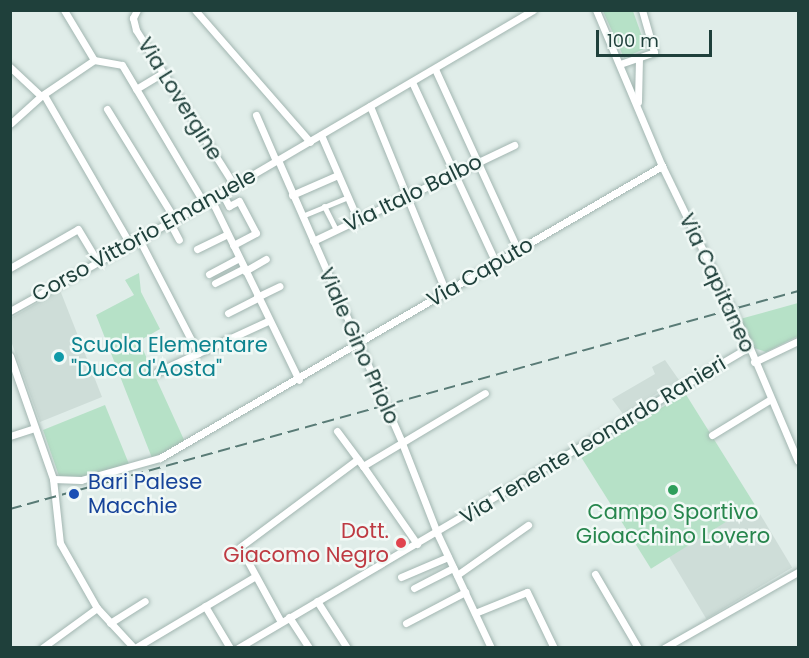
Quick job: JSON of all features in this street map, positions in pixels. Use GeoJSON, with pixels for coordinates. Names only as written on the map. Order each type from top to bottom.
{"type":"FeatureCollection","features":[{"type":"Feature","properties":{"kind":"street"},"geometry":{"type":"LineString","coordinates":[[64,10],[94,60]]}},
{"type":"Feature","properties":{"kind":"street","name":"Via Lovergine"},"geometry":{"type":"LineString","coordinates":[[137,10],[133,18],[136,30],[234,185]]}},
{"type":"Feature","properties":{"kind":"street"},"geometry":{"type":"LineString","coordinates":[[195,10],[310,142]]}},
{"type":"Feature","properties":{"kind":"street","name":"Corso Vittorio Emanuele"},"geometry":{"type":"LineString","coordinates":[[10,311],[129,242],[222,193],[532,10]]}},
{"type":"Feature","properties":{"kind":"street","name":"Via Capitaneo"},"geometry":{"type":"LineString","coordinates":[[596,10],[662,166],[749,347],[798,461]]}},
{"type":"Feature","properties":{"kind":"street"},"geometry":{"type":"LineString","coordinates":[[620,64],[654,52],[642,10]]}},
{"type":"Feature","properties":{"kind":"street"},"geometry":{"type":"LineString","coordinates":[[638,105],[639,59]]}},
{"type":"Feature","properties":{"kind":"street"},"geometry":{"type":"LineString","coordinates":[[10,124],[42,95],[94,60],[122,65],[228,234],[268,321],[299,380]]}},
{"type":"Feature","properties":{"kind":"street"},"geometry":{"type":"LineString","coordinates":[[10,67],[42,95],[129,242]]}},
{"type":"Feature","properties":{"kind":"street"},"geometry":{"type":"LineString","coordinates":[[435,69],[518,250]]}},
{"type":"Feature","properties":{"kind":"street"},"geometry":{"type":"LineString","coordinates":[[136,89],[163,73]]}},
{"type":"Feature","properties":{"kind":"street"},"geometry":{"type":"LineString","coordinates":[[412,82],[496,263]]}},
{"type":"Feature","properties":{"kind":"street"},"geometry":{"type":"LineString","coordinates":[[370,106],[446,292]]}},
{"type":"Feature","properties":{"kind":"street"},"geometry":{"type":"LineString","coordinates":[[107,109],[171,220],[179,240]]}},
{"type":"Feature","properties":{"kind":"street","name":"Viale Gino Priolo"},"geometry":{"type":"LineString","coordinates":[[256,116],[402,443],[437,533],[491,648]]}},
{"type":"Feature","properties":{"kind":"street"},"geometry":{"type":"LineString","coordinates":[[321,135],[358,220]]}},
{"type":"Feature","properties":{"kind":"street","name":"Via Italo Balbo"},"geometry":{"type":"LineString","coordinates":[[313,241],[514,145]]}},
{"type":"Feature","properties":{"kind":"street","name":"Via Caputo"},"geometry":{"type":"LineString","coordinates":[[53,479],[81,480],[143,465],[299,380],[662,166]]}},
{"type":"Feature","properties":{"kind":"street"},"geometry":{"type":"LineString","coordinates":[[292,195],[338,175]]}},
{"type":"Feature","properties":{"kind":"street"},"geometry":{"type":"LineString","coordinates":[[222,193],[229,206],[239,201],[256,233],[233,245]]}},
{"type":"Feature","properties":{"kind":"street"},"geometry":{"type":"LineString","coordinates":[[302,216],[348,197]]}},
{"type":"Feature","properties":{"kind":"street"},"geometry":{"type":"LineString","coordinates":[[324,206],[336,230]]}},
{"type":"Feature","properties":{"kind":"street"},"geometry":{"type":"LineString","coordinates":[[10,268],[78,229],[97,261]]}},
{"type":"Feature","properties":{"kind":"street"},"geometry":{"type":"LineString","coordinates":[[197,249],[228,234]]}},
{"type":"Feature","properties":{"kind":"street"},"geometry":{"type":"LineString","coordinates":[[138,237],[198,353]]}},
{"type":"Feature","properties":{"kind":"street"},"geometry":{"type":"LineString","coordinates":[[209,274],[239,258]]}},
{"type":"Feature","properties":{"kind":"street"},"geometry":{"type":"LineString","coordinates":[[215,283],[266,259]]}},
{"type":"Feature","properties":{"kind":"street"},"geometry":{"type":"LineString","coordinates":[[228,313],[280,286]]}},
{"type":"Feature","properties":{"kind":"street"},"geometry":{"type":"LineString","coordinates":[[157,372],[268,321]]}},
{"type":"Feature","properties":{"kind":"street"},"geometry":{"type":"LineString","coordinates":[[754,362],[798,341]]}},
{"type":"Feature","properties":{"kind":"street","name":"Via Tenente Leonardo Ranieri"},"geometry":{"type":"LineString","coordinates":[[238,648],[437,533],[749,347]]}},
{"type":"Feature","properties":{"kind":"street"},"geometry":{"type":"LineString","coordinates":[[10,356],[53,479],[60,543],[97,608],[134,648],[254,577]]}},
{"type":"Feature","properties":{"kind":"street"},"geometry":{"type":"LineString","coordinates":[[363,466],[485,393]]}},
{"type":"Feature","properties":{"kind":"street"},"geometry":{"type":"LineString","coordinates":[[712,435],[771,399]]}},
{"type":"Feature","properties":{"kind":"street"},"geometry":{"type":"LineString","coordinates":[[10,436],[36,428]]}},
{"type":"Feature","properties":{"kind":"street"},"geometry":{"type":"LineString","coordinates":[[337,431],[355,461],[363,466],[417,544]]}},
{"type":"Feature","properties":{"kind":"street"},"geometry":{"type":"LineString","coordinates":[[281,622],[254,577],[240,547],[355,461]]}},
{"type":"Feature","properties":{"kind":"street"},"geometry":{"type":"LineString","coordinates":[[457,575],[528,525]]}},
{"type":"Feature","properties":{"kind":"street"},"geometry":{"type":"LineString","coordinates":[[401,578],[448,557]]}},
{"type":"Feature","properties":{"kind":"street"},"geometry":{"type":"LineString","coordinates":[[414,588],[453,568]]}},
{"type":"Feature","properties":{"kind":"street"},"geometry":{"type":"LineString","coordinates":[[664,648],[798,572]]}},
{"type":"Feature","properties":{"kind":"street"},"geometry":{"type":"LineString","coordinates":[[595,574],[638,648]]}},
{"type":"Feature","properties":{"kind":"street"},"geometry":{"type":"LineString","coordinates":[[406,623],[465,592]]}},
{"type":"Feature","properties":{"kind":"street"},"geometry":{"type":"LineString","coordinates":[[475,613],[527,592],[532,598],[554,648]]}},
{"type":"Feature","properties":{"kind":"street"},"geometry":{"type":"LineString","coordinates":[[317,601],[347,648]]}},
{"type":"Feature","properties":{"kind":"street"},"geometry":{"type":"LineString","coordinates":[[110,623],[145,602]]}},
{"type":"Feature","properties":{"kind":"street"},"geometry":{"type":"LineString","coordinates":[[205,606],[230,648]]}},
{"type":"Feature","properties":{"kind":"street"},"geometry":{"type":"LineString","coordinates":[[42,648],[97,608]]}},
{"type":"Feature","properties":{"kind":"street"},"geometry":{"type":"LineString","coordinates":[[289,617],[309,648]]}},
{"type":"Feature","properties":{"kind":"shaded area"},"geometry":{"type":"Polygon","coordinates":[[[60,290],[102,397],[40,422],[11,341],[11,318],[60,290]]]}},
{"type":"Feature","properties":{"kind":"shaded area"},"geometry":{"type":"Polygon","coordinates":[[[665,360],[679,380],[623,414],[612,399],[655,374],[652,367],[665,360]]]}},
{"type":"Feature","properties":{"kind":"shaded area"},"geometry":{"type":"Polygon","coordinates":[[[754,504],[792,567],[706,619],[668,556],[754,504]]]}},
{"type":"Feature","properties":{"kind":"green space"},"geometry":{"type":"Polygon","coordinates":[[[603,11],[633,11],[646,48],[624,58],[603,11]]]}},
{"type":"Feature","properties":{"kind":"green space"},"geometry":{"type":"Polygon","coordinates":[[[139,273],[141,292],[160,329],[139,341],[185,442],[152,458],[96,315],[134,295],[125,280],[139,273]]]}},
{"type":"Feature","properties":{"kind":"green space"},"geometry":{"type":"Polygon","coordinates":[[[798,303],[798,336],[766,352],[754,348],[740,319],[798,303]]]}},
{"type":"Feature","properties":{"kind":"green space","name":"Campo Sportivo Gioacchino Lovero"},"geometry":{"type":"Polygon","coordinates":[[[685,393],[754,504],[651,569],[582,458],[685,393]]]}},
{"type":"Feature","properties":{"kind":"green space"},"geometry":{"type":"Polygon","coordinates":[[[105,405],[129,464],[78,478],[59,476],[43,430],[105,405]]]}},
{"type":"Feature","properties":{"kind":"railway"},"geometry":{"type":"LineString","coordinates":[[10,509],[798,291]]}},
{"type":"Feature","properties":{"kind":"place","name":"Scuola Elementare \"Duca d'Aosta\""},"geometry":{"type":"Point","coordinates":[59,357]}},
{"type":"Feature","properties":{"kind":"place","name":"Campo Sportivo Gioacchino Lovero"},"geometry":{"type":"Point","coordinates":[673,490]}},
{"type":"Feature","properties":{"kind":"place","name":"Bari Palese Macchie"},"geometry":{"type":"Point","coordinates":[74,494]}},
{"type":"Feature","properties":{"kind":"place","name":"Dott. Giacomo Negro"},"geometry":{"type":"Point","coordinates":[401,543]}}]}
